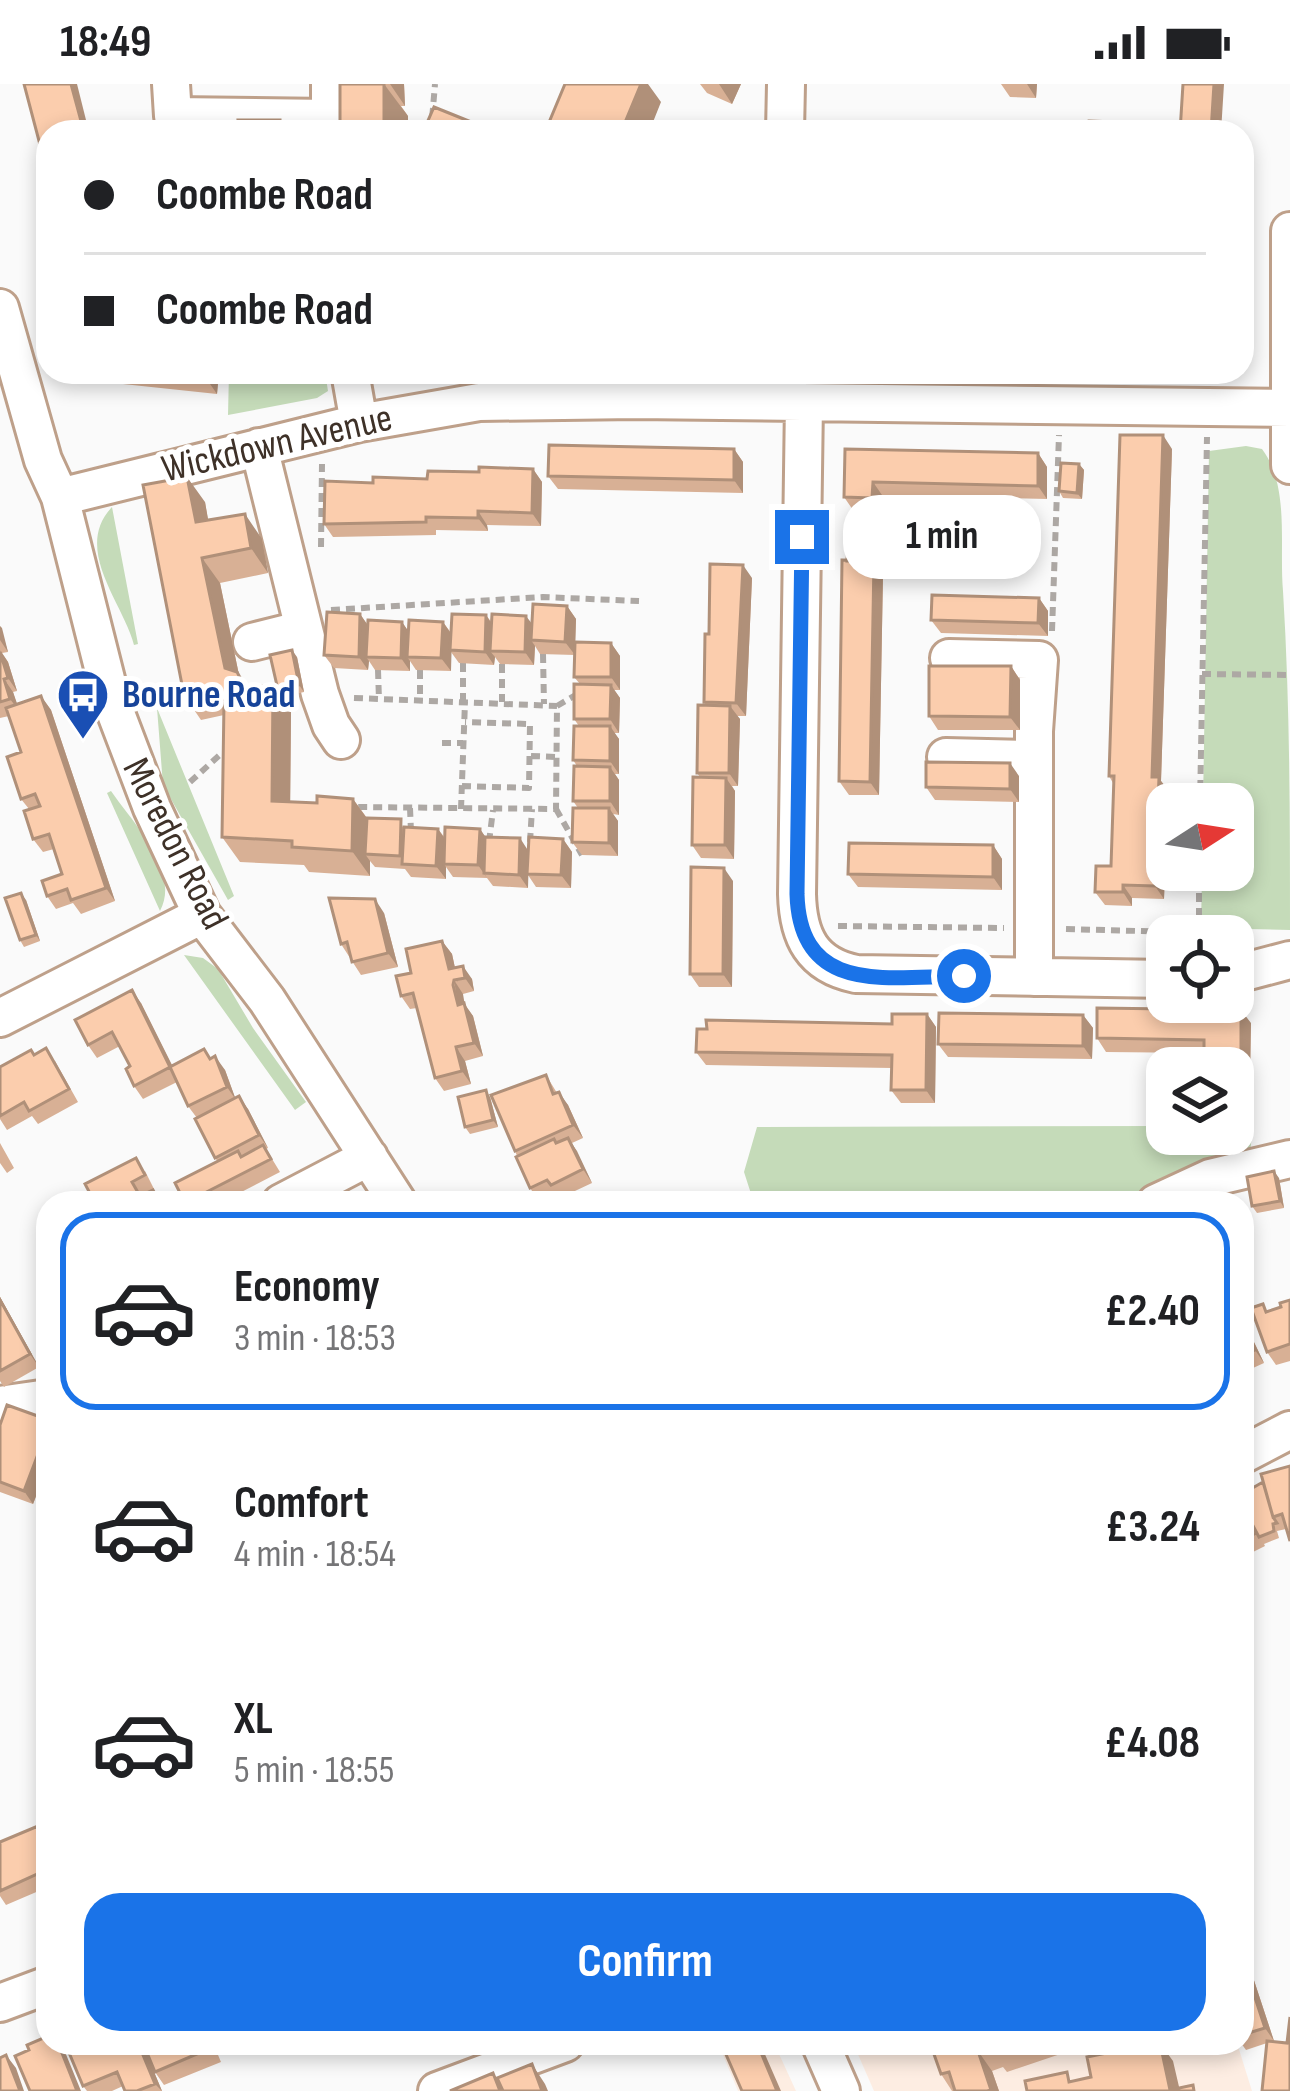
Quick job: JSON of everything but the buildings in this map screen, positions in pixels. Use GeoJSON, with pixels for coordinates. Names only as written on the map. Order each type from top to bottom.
{"type":"FeatureCollection","features":[{"type":"Feature","properties":{"kind":"street"},"geometry":{"type":"LineString","coordinates":[[785,120],[786,84]]}},
{"type":"Feature","properties":{"kind":"street"},"geometry":{"type":"LineString","coordinates":[[172,111],[330,111]]}},
{"type":"Feature","properties":{"kind":"street"},"geometry":{"type":"LineString","coordinates":[[1290,231],[1290,465]]}},
{"type":"Feature","properties":{"kind":"street","name":"Moredon Road"},"geometry":{"type":"LineString","coordinates":[[0,308],[43,460],[60,497],[86,611],[129,756],[202,915],[267,1000],[391,1191]]}},
{"type":"Feature","properties":{"kind":"street"},"geometry":{"type":"LineString","coordinates":[[352,384],[359,423]]}},
{"type":"Feature","properties":{"kind":"street","name":"Wickdown Avenue"},"geometry":{"type":"LineString","coordinates":[[60,497],[359,423],[478,402],[756,386],[804,403],[1288,408]]}},
{"type":"Feature","properties":{"kind":"street"},"geometry":{"type":"LineString","coordinates":[[804,403],[797,894],[803,936],[819,960],[856,974],[1146,980]]}},
{"type":"Feature","properties":{"kind":"street"},"geometry":{"type":"LineString","coordinates":[[259,447],[320,694],[341,740]]}},
{"type":"Feature","properties":{"kind":"street"},"geometry":{"type":"LineString","coordinates":[[252,641],[302,620]]}},
{"type":"Feature","properties":{"kind":"street"},"geometry":{"type":"LineString","coordinates":[[949,658],[1039,660],[1034,977]]}},
{"type":"Feature","properties":{"kind":"street"},"geometry":{"type":"LineString","coordinates":[[946,757],[1034,758]]}},
{"type":"Feature","properties":{"kind":"street"},"geometry":{"type":"LineString","coordinates":[[0,1018],[202,915]]}},
{"type":"Feature","properties":{"kind":"street"},"geometry":{"type":"LineString","coordinates":[[1254,969],[1290,960]]}},
{"type":"Feature","properties":{"kind":"street"},"geometry":{"type":"LineString","coordinates":[[303,1191],[370,1157]]}},
{"type":"Feature","properties":{"kind":"street"},"geometry":{"type":"LineString","coordinates":[[1182,1191],[1210,1178],[1290,1160]]}},
{"type":"Feature","properties":{"kind":"street"},"geometry":{"type":"LineString","coordinates":[[0,1405],[36,1400]]}},
{"type":"Feature","properties":{"kind":"street"},"geometry":{"type":"LineString","coordinates":[[1254,1449],[1290,1430]]}},
{"type":"Feature","properties":{"kind":"street"},"geometry":{"type":"LineString","coordinates":[[0,2003],[36,1989]]}},
{"type":"Feature","properties":{"kind":"street"},"geometry":{"type":"LineString","coordinates":[[437,2091],[514,2055]]}},
{"type":"Feature","properties":{"kind":"street"},"geometry":{"type":"LineString","coordinates":[[825,2055],[841,2091]]}},
{"type":"Feature","properties":{"kind":"path"},"geometry":{"type":"LineString","coordinates":[[431,120],[435,84]]}},
{"type":"Feature","properties":{"kind":"path"},"geometry":{"type":"LineString","coordinates":[[1039,660],[1052,652],[1060,407]]}},
{"type":"Feature","properties":{"kind":"path"},"geometry":{"type":"LineString","coordinates":[[1200,783],[1210,410]]}},
{"type":"Feature","properties":{"kind":"path"},"geometry":{"type":"LineString","coordinates":[[320,566],[322,432]]}},
{"type":"Feature","properties":{"kind":"path"},"geometry":{"type":"LineString","coordinates":[[302,620],[543,596],[639,601]]}},
{"type":"Feature","properties":{"kind":"path"},"geometry":{"type":"LineString","coordinates":[[543,654],[544,705]]}},
{"type":"Feature","properties":{"kind":"path"},"geometry":{"type":"LineString","coordinates":[[461,808],[463,663]]}},
{"type":"Feature","properties":{"kind":"path"},"geometry":{"type":"LineString","coordinates":[[502,664],[502,704]]}},
{"type":"Feature","properties":{"kind":"path"},"geometry":{"type":"LineString","coordinates":[[379,670],[379,700]]}},
{"type":"Feature","properties":{"kind":"path"},"geometry":{"type":"LineString","coordinates":[[420,670],[420,701]]}},
{"type":"Feature","properties":{"kind":"path"},"geometry":{"type":"LineString","coordinates":[[1202,674],[1290,675]]}},
{"type":"Feature","properties":{"kind":"path"},"geometry":{"type":"LineString","coordinates":[[320,694],[557,706],[584,690]]}},
{"type":"Feature","properties":{"kind":"path"},"geometry":{"type":"LineString","coordinates":[[557,706],[557,810],[581,855]]}},
{"type":"Feature","properties":{"kind":"path"},"geometry":{"type":"LineString","coordinates":[[462,787],[529,788],[530,724],[465,722]]}},
{"type":"Feature","properties":{"kind":"path"},"geometry":{"type":"LineString","coordinates":[[557,734],[571,731]]}},
{"type":"Feature","properties":{"kind":"path"},"geometry":{"type":"LineString","coordinates":[[442,743],[463,743]]}},
{"type":"Feature","properties":{"kind":"path"},"geometry":{"type":"LineString","coordinates":[[190,782],[223,752]]}},
{"type":"Feature","properties":{"kind":"path"},"geometry":{"type":"LineString","coordinates":[[529,756],[557,757]]}},
{"type":"Feature","properties":{"kind":"path"},"geometry":{"type":"LineString","coordinates":[[557,776],[570,773]]}},
{"type":"Feature","properties":{"kind":"path"},"geometry":{"type":"LineString","coordinates":[[340,806],[570,811]]}},
{"type":"Feature","properties":{"kind":"path"},"geometry":{"type":"LineString","coordinates":[[410,808],[411,832]]}},
{"type":"Feature","properties":{"kind":"path"},"geometry":{"type":"LineString","coordinates":[[448,826],[449,809]]}},
{"type":"Feature","properties":{"kind":"path"},"geometry":{"type":"LineString","coordinates":[[530,852],[532,809]]}},
{"type":"Feature","properties":{"kind":"path"},"geometry":{"type":"LineString","coordinates":[[489,842],[493,810]]}},
{"type":"Feature","properties":{"kind":"shaded area"},"geometry":{"type":"Polygon","coordinates":[[[723,2055],[780,2055],[796,2091],[738,2091],[723,2055]]]}},
{"type":"Feature","properties":{"kind":"shaded area"},"geometry":{"type":"Polygon","coordinates":[[[858,2055],[1241,2055],[1252,2091],[874,2091],[858,2055]]]}},
{"type":"Feature","properties":{"kind":"green space"},"geometry":{"type":"Polygon","coordinates":[[[229,384],[327,384],[328,391],[317,398],[228,415],[229,384]]]}},
{"type":"Feature","properties":{"kind":"green space"},"geometry":{"type":"Polygon","coordinates":[[[1246,446],[1262,449],[1277,480],[1288,718],[1290,930],[1254,929],[1254,915],[1201,915],[1202,891],[1254,891],[1254,783],[1203,783],[1209,451],[1246,446]]]}},
{"type":"Feature","properties":{"kind":"green space"},"geometry":{"type":"Polygon","coordinates":[[[112,507],[138,644],[134,645],[99,558],[101,523],[112,507]]]}},
{"type":"Feature","properties":{"kind":"green space"},"geometry":{"type":"Polygon","coordinates":[[[157,708],[234,896],[228,900],[163,785],[157,708]]]}},
{"type":"Feature","properties":{"kind":"green space"},"geometry":{"type":"Polygon","coordinates":[[[111,791],[160,864],[165,896],[160,911],[107,793],[111,791]]]}},
{"type":"Feature","properties":{"kind":"green space"},"geometry":{"type":"Polygon","coordinates":[[[184,955],[203,958],[218,969],[306,1102],[295,1110],[184,955]]]}},
{"type":"Feature","properties":{"kind":"green space"},"geometry":{"type":"Polygon","coordinates":[[[1146,1126],[1146,1155],[1247,1155],[1159,1191],[750,1191],[744,1172],[757,1127],[1146,1126]]]}},
{"type":"Feature","properties":{"kind":"place","name":"Bourne Road"},"geometry":{"type":"Point","coordinates":[83,741]}},
{"type":"Feature","properties":{"kind":"route"},"geometry":{"type":"LineString","coordinates":[[802,537],[797,894],[803,936],[819,960],[845,972],[964,976]]}}]}
